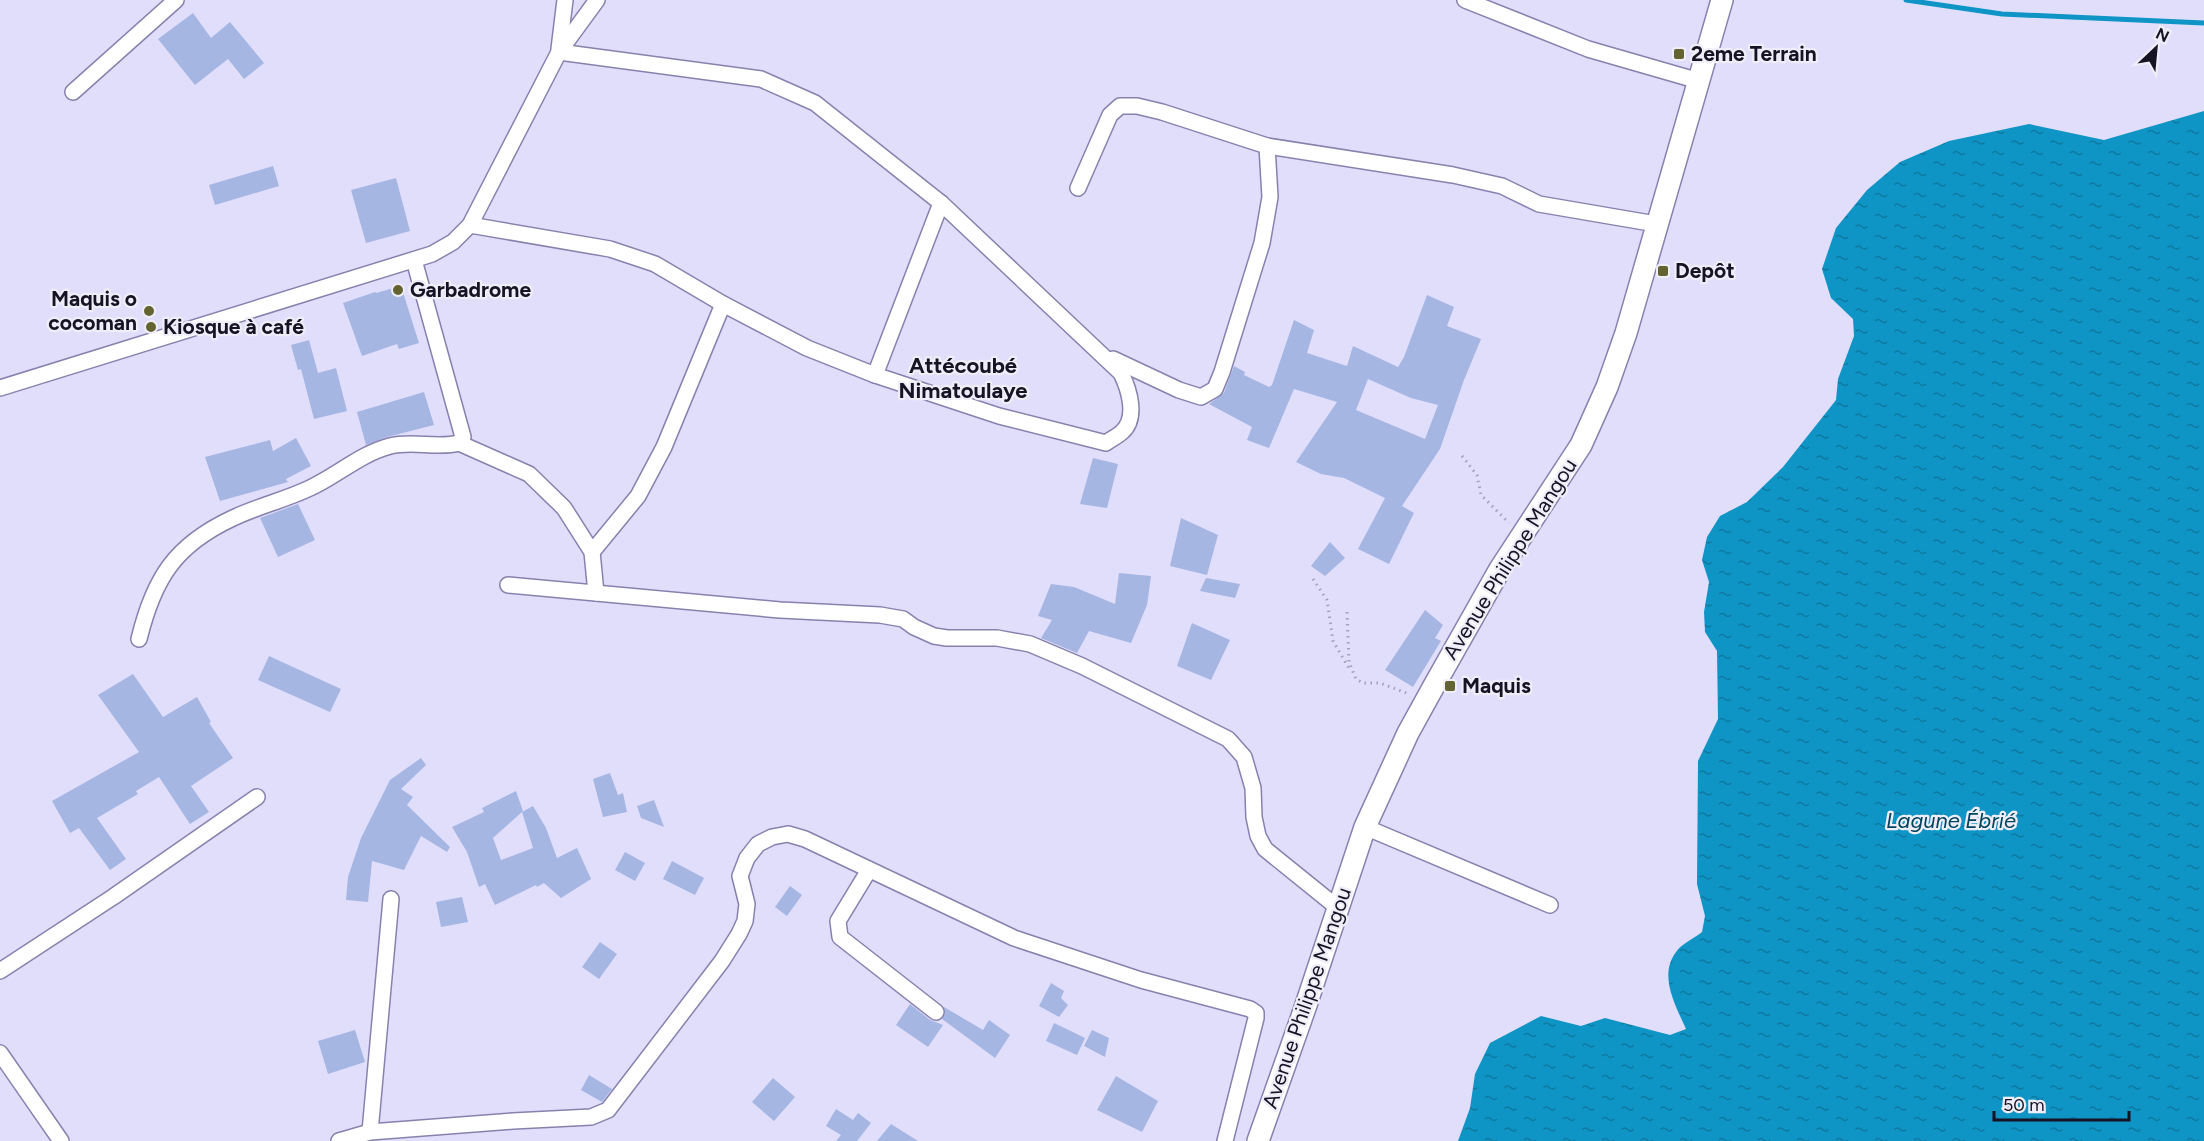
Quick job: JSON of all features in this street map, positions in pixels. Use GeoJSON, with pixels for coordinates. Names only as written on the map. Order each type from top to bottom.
{"type":"FeatureCollection","features":[{"type":"Feature","properties":{"kind":"street"},"geometry":{"type":"LineString","coordinates":[[73,92],[176,0]]}},
{"type":"Feature","properties":{"kind":"street"},"geometry":{"type":"LineString","coordinates":[[559,52],[566,0]]}},
{"type":"Feature","properties":{"kind":"street"},"geometry":{"type":"LineString","coordinates":[[0,388],[414,260],[432,254],[453,242],[470,225],[559,52],[597,0]]}},
{"type":"Feature","properties":{"kind":"street"},"geometry":{"type":"LineString","coordinates":[[1465,0],[1588,49],[1699,81]]}},
{"type":"Feature","properties":{"kind":"street","name":"Avenue Philippe Mangou"},"geometry":{"type":"LineString","coordinates":[[1258,1141],[1288,1059],[1365,826],[1408,732],[1522,534],[1581,445],[1607,387],[1626,333],[1722,0]]}},
{"type":"Feature","properties":{"kind":"street"},"geometry":{"type":"LineString","coordinates":[[470,225],[610,249],[655,264],[723,304],[807,348],[875,375],[999,416],[1106,443],[1124,431],[1131,410],[1129,389],[1121,373],[941,203],[815,103],[761,79],[559,52]]}},
{"type":"Feature","properties":{"kind":"street"},"geometry":{"type":"LineString","coordinates":[[1078,188],[1110,115],[1120,106],[1137,106],[1267,146],[1453,175],[1502,186],[1539,204],[1656,224]]}},
{"type":"Feature","properties":{"kind":"street"},"geometry":{"type":"LineString","coordinates":[[1099,353],[1179,390],[1201,397],[1215,389],[1262,243],[1270,197],[1267,146]]}},
{"type":"Feature","properties":{"kind":"street"},"geometry":{"type":"LineString","coordinates":[[875,375],[941,203]]}},
{"type":"Feature","properties":{"kind":"street"},"geometry":{"type":"LineString","coordinates":[[139,639],[147,605],[170,564],[187,546],[206,533],[232,518],[312,487],[373,451],[393,445],[451,445],[459,443],[464,437],[414,260]]}},
{"type":"Feature","properties":{"kind":"street"},"geometry":{"type":"LineString","coordinates":[[592,552],[638,496],[664,447],[723,304]]}},
{"type":"Feature","properties":{"kind":"street"},"geometry":{"type":"LineString","coordinates":[[459,443],[529,474],[564,508],[592,552],[596,593]]}},
{"type":"Feature","properties":{"kind":"street"},"geometry":{"type":"LineString","coordinates":[[508,585],[780,610],[880,615],[903,619],[934,636],[998,638],[1030,644],[1092,671],[1228,739],[1244,757],[1252,788],[1258,836],[1265,849],[1338,908]]}},
{"type":"Feature","properties":{"kind":"street"},"geometry":{"type":"LineString","coordinates":[[0,971],[257,797]]}},
{"type":"Feature","properties":{"kind":"street"},"geometry":{"type":"LineString","coordinates":[[1365,826],[1550,905]]}},
{"type":"Feature","properties":{"kind":"street"},"geometry":{"type":"LineString","coordinates":[[339,1141],[370,1132],[591,1117],[608,1110],[722,961],[739,934],[745,921],[747,904],[740,876],[747,858],[758,844],[772,837],[788,834],[805,839],[1014,938],[1141,980],[1250,1009],[1256,1013],[1225,1141]]}},
{"type":"Feature","properties":{"kind":"street"},"geometry":{"type":"LineString","coordinates":[[869,870],[838,921],[840,937],[936,1012]]}},
{"type":"Feature","properties":{"kind":"street"},"geometry":{"type":"LineString","coordinates":[[370,1132],[391,899]]}},
{"type":"Feature","properties":{"kind":"street"},"geometry":{"type":"LineString","coordinates":[[0,1053],[6,1074],[61,1141]]}},
{"type":"Feature","properties":{"kind":"path"},"geometry":{"type":"LineString","coordinates":[[1462,456],[1478,475],[1481,495],[1496,512],[1522,534]]}},
{"type":"Feature","properties":{"kind":"path"},"geometry":{"type":"LineString","coordinates":[[1313,579],[1327,600],[1333,641],[1356,679],[1363,683],[1380,683],[1426,701]]}},
{"type":"Feature","properties":{"kind":"path"},"geometry":{"type":"LineString","coordinates":[[1347,612],[1349,662],[1356,679]]}},
{"type":"Feature","properties":{"kind":"water","name":"Lagune Ébrié"},"geometry":{"type":"Polygon","coordinates":[[[2204,111],[2204,1141],[1458,1141],[1470,1108],[1475,1074],[1490,1043],[1541,1016],[1581,1026],[1605,1018],[1670,1035],[1686,1029],[1670,991],[1669,971],[1671,961],[1678,949],[1702,932],[1705,916],[1697,884],[1698,761],[1718,719],[1717,651],[1705,632],[1704,612],[1709,582],[1702,560],[1707,537],[1720,516],[1747,502],[1783,467],[1836,400],[1838,379],[1854,336],[1853,319],[1831,298],[1822,269],[1836,228],[1867,190],[1900,162],[1949,141],[2029,124],[2104,140],[2204,111]]]}},
{"type":"Feature","properties":{"kind":"building"},"geometry":{"type":"Polygon","coordinates":[[[193,13],[211,38],[230,22],[264,63],[244,79],[228,59],[195,85],[158,39],[193,13]]]}},
{"type":"Feature","properties":{"kind":"building"},"geometry":{"type":"Polygon","coordinates":[[[273,166],[279,186],[215,205],[209,185],[273,166]]]}},
{"type":"Feature","properties":{"kind":"building"},"geometry":{"type":"Polygon","coordinates":[[[396,178],[410,231],[366,243],[351,190],[396,178]]]}},
{"type":"Feature","properties":{"kind":"building"},"geometry":{"type":"Polygon","coordinates":[[[401,286],[419,343],[399,349],[397,344],[362,356],[343,303],[401,286]]]}},
{"type":"Feature","properties":{"kind":"building"},"geometry":{"type":"Polygon","coordinates":[[[1427,295],[1454,307],[1447,326],[1481,339],[1440,449],[1402,506],[1414,513],[1389,564],[1358,549],[1385,498],[1344,478],[1321,474],[1296,462],[1337,402],[1294,389],[1269,448],[1247,440],[1252,427],[1209,404],[1224,393],[1234,366],[1245,372],[1244,375],[1269,387],[1272,385],[1294,320],[1314,330],[1307,353],[1347,366],[1353,346],[1398,367],[1404,357],[1427,295]],[[1368,379],[1356,410],[1425,439],[1438,405],[1411,398],[1368,379]]]}},
{"type":"Feature","properties":{"kind":"building"},"geometry":{"type":"Polygon","coordinates":[[[309,340],[318,373],[336,368],[347,411],[314,419],[301,369],[298,370],[291,345],[309,340]]]}},
{"type":"Feature","properties":{"kind":"building"},"geometry":{"type":"Polygon","coordinates":[[[424,392],[434,425],[366,445],[357,412],[424,392]]]}},
{"type":"Feature","properties":{"kind":"building"},"geometry":{"type":"Polygon","coordinates":[[[296,438],[311,466],[286,479],[288,482],[220,501],[205,457],[270,440],[273,451],[296,438]]]}},
{"type":"Feature","properties":{"kind":"building"},"geometry":{"type":"Polygon","coordinates":[[[1093,458],[1118,464],[1107,508],[1080,504],[1093,458]]]}},
{"type":"Feature","properties":{"kind":"building"},"geometry":{"type":"Polygon","coordinates":[[[298,504],[315,540],[278,557],[260,518],[298,504]]]}},
{"type":"Feature","properties":{"kind":"building"},"geometry":{"type":"Polygon","coordinates":[[[1181,518],[1218,535],[1207,575],[1170,566],[1181,518]]]}},
{"type":"Feature","properties":{"kind":"building"},"geometry":{"type":"Polygon","coordinates":[[[1330,542],[1345,558],[1325,576],[1311,566],[1330,542]]]}},
{"type":"Feature","properties":{"kind":"building"},"geometry":{"type":"Polygon","coordinates":[[[1119,573],[1151,576],[1147,605],[1131,643],[1089,631],[1077,653],[1041,638],[1052,620],[1038,616],[1051,584],[1074,587],[1115,604],[1119,573]]]}},
{"type":"Feature","properties":{"kind":"building"},"geometry":{"type":"Polygon","coordinates":[[[1206,578],[1240,584],[1235,598],[1200,591],[1206,578]]]}},
{"type":"Feature","properties":{"kind":"building"},"geometry":{"type":"Polygon","coordinates":[[[1425,610],[1443,625],[1435,638],[1441,641],[1413,687],[1385,670],[1425,610]]]}},
{"type":"Feature","properties":{"kind":"building"},"geometry":{"type":"Polygon","coordinates":[[[1192,623],[1230,640],[1211,680],[1177,666],[1192,623]]]}},
{"type":"Feature","properties":{"kind":"building"},"geometry":{"type":"Polygon","coordinates":[[[269,656],[341,689],[330,712],[258,680],[269,656]]]}},
{"type":"Feature","properties":{"kind":"building"},"geometry":{"type":"Polygon","coordinates":[[[133,674],[163,717],[197,697],[211,722],[209,723],[233,758],[191,786],[209,812],[190,824],[159,777],[136,791],[138,794],[97,818],[126,859],[110,870],[79,828],[70,833],[52,801],[139,752],[98,695],[133,674]]]}},
{"type":"Feature","properties":{"kind":"building"},"geometry":{"type":"Polygon","coordinates":[[[421,758],[426,765],[401,789],[413,797],[407,805],[450,847],[447,852],[421,836],[404,870],[372,861],[368,902],[346,900],[348,877],[361,838],[390,780],[421,758]]]}},
{"type":"Feature","properties":{"kind":"building"},"geometry":{"type":"Polygon","coordinates":[[[610,773],[618,795],[623,793],[627,812],[603,817],[593,779],[610,773]]]}},
{"type":"Feature","properties":{"kind":"building"},"geometry":{"type":"Polygon","coordinates":[[[516,791],[523,811],[493,838],[501,860],[533,848],[522,812],[533,806],[546,828],[557,858],[577,848],[591,879],[561,898],[544,883],[495,905],[485,884],[479,887],[467,852],[452,827],[484,812],[482,808],[516,791]]]}},
{"type":"Feature","properties":{"kind":"building"},"geometry":{"type":"Polygon","coordinates":[[[654,800],[664,827],[641,818],[637,806],[654,800]]]}},
{"type":"Feature","properties":{"kind":"building"},"geometry":{"type":"Polygon","coordinates":[[[625,852],[645,863],[635,881],[615,870],[625,852]]]}},
{"type":"Feature","properties":{"kind":"building"},"geometry":{"type":"Polygon","coordinates":[[[672,861],[704,878],[695,895],[663,879],[672,861]]]}},
{"type":"Feature","properties":{"kind":"building"},"geometry":{"type":"Polygon","coordinates":[[[790,886],[802,895],[787,916],[775,907],[790,886]]]}},
{"type":"Feature","properties":{"kind":"building"},"geometry":{"type":"Polygon","coordinates":[[[462,897],[468,922],[441,927],[436,902],[462,897]]]}},
{"type":"Feature","properties":{"kind":"building"},"geometry":{"type":"Polygon","coordinates":[[[600,942],[617,954],[599,979],[582,967],[600,942]]]}},
{"type":"Feature","properties":{"kind":"building"},"geometry":{"type":"Polygon","coordinates":[[[1051,983],[1064,991],[1061,998],[1068,1005],[1059,1017],[1039,1006],[1051,983]]]}},
{"type":"Feature","properties":{"kind":"building"},"geometry":{"type":"Polygon","coordinates":[[[910,1004],[930,1020],[943,1025],[928,1047],[896,1025],[910,1004]]]}},
{"type":"Feature","properties":{"kind":"building"},"geometry":{"type":"Polygon","coordinates":[[[944,1007],[983,1030],[989,1020],[1010,1035],[995,1058],[942,1019],[945,1014],[944,1007]]]}},
{"type":"Feature","properties":{"kind":"building"},"geometry":{"type":"Polygon","coordinates":[[[1054,1023],[1085,1038],[1077,1055],[1046,1041],[1054,1023]]]}},
{"type":"Feature","properties":{"kind":"building"},"geometry":{"type":"Polygon","coordinates":[[[355,1030],[365,1062],[328,1074],[318,1041],[355,1030]]]}},
{"type":"Feature","properties":{"kind":"building"},"geometry":{"type":"Polygon","coordinates":[[[1092,1030],[1109,1038],[1105,1057],[1084,1046],[1092,1030]]]}},
{"type":"Feature","properties":{"kind":"building"},"geometry":{"type":"Polygon","coordinates":[[[589,1075],[612,1089],[602,1102],[581,1090],[589,1075]]]}},
{"type":"Feature","properties":{"kind":"building"},"geometry":{"type":"Polygon","coordinates":[[[1116,1076],[1158,1101],[1142,1132],[1097,1110],[1116,1076]]]}},
{"type":"Feature","properties":{"kind":"building"},"geometry":{"type":"Polygon","coordinates":[[[773,1078],[795,1097],[774,1121],[752,1102],[773,1078]]]}},
{"type":"Feature","properties":{"kind":"building"},"geometry":{"type":"Polygon","coordinates":[[[836,1109],[853,1120],[858,1113],[871,1123],[857,1141],[836,1141],[841,1135],[826,1126],[836,1109]]]}},
{"type":"Feature","properties":{"kind":"building"},"geometry":{"type":"Polygon","coordinates":[[[891,1124],[918,1141],[877,1141],[891,1124]]]}},
{"type":"Feature","properties":{"kind":"waterway"},"geometry":{"type":"LineString","coordinates":[[1906,0],[2002,14],[2204,23]]}},
{"type":"Feature","properties":{"kind":"place","name":"2eme Terrain"},"geometry":{"type":"Point","coordinates":[1679,54]}},
{"type":"Feature","properties":{"kind":"place","name":"Depôt"},"geometry":{"type":"Point","coordinates":[1663,271]}},
{"type":"Feature","properties":{"kind":"place","name":"Garbadrome"},"geometry":{"type":"Point","coordinates":[398,290]}},
{"type":"Feature","properties":{"kind":"place","name":"Maquis o cocoman"},"geometry":{"type":"Point","coordinates":[149,311]}},
{"type":"Feature","properties":{"kind":"place","name":"Kiosque à café"},"geometry":{"type":"Point","coordinates":[151,327]}},
{"type":"Feature","properties":{"kind":"place","name":"Maquis"},"geometry":{"type":"Point","coordinates":[1450,686]}},
{"type":"Feature","properties":{"kind":"district","name":"Attécoubé Nimatoulaye"},"geometry":{"type":"Point","coordinates":[963,378]}}]}
